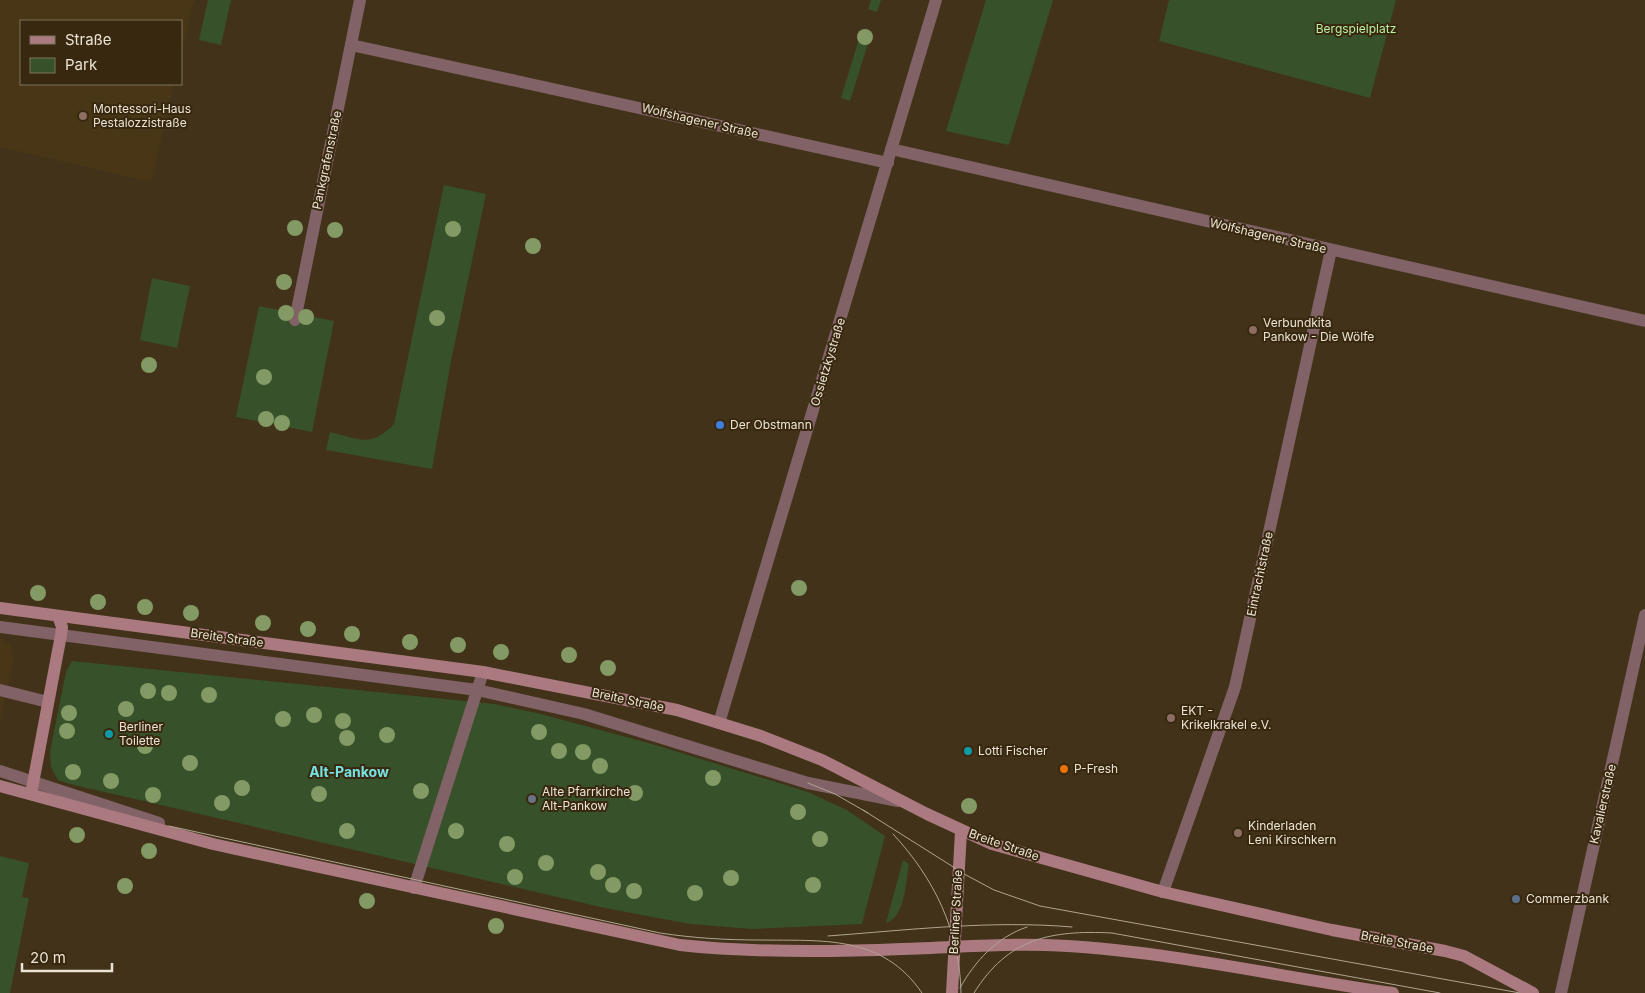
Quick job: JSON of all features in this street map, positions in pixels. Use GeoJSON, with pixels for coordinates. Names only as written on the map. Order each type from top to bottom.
{"type":"FeatureCollection","features":[{"type":"Feature","properties":{"kind":"main road","name":"Breite Straße"},"geometry":{"type":"LineString","coordinates":[[0,608],[483,672],[642,702],[719,723],[813,756],[992,844],[1163,892],[1332,930],[1446,951],[1464,956],[1533,993]]}},
{"type":"Feature","properties":{"kind":"main road"},"geometry":{"type":"LineString","coordinates":[[32,788],[61,635],[62,627],[58,616]]}},
{"type":"Feature","properties":{"kind":"main road"},"geometry":{"type":"LineString","coordinates":[[0,786],[32,788],[176,835],[658,941],[704,948],[814,952],[1025,944],[1103,949],[1393,993]]}},
{"type":"Feature","properties":{"kind":"main road","name":"Berliner Straße"},"geometry":{"type":"LineString","coordinates":[[952,993],[953,947],[961,830]]}},
{"type":"Feature","properties":{"kind":"street","name":"Pankgrafenstraße"},"geometry":{"type":"LineString","coordinates":[[295,320],[360,0]]}},
{"type":"Feature","properties":{"kind":"street","name":"Ossietzkystraße"},"geometry":{"type":"LineString","coordinates":[[719,723],[936,0]]}},
{"type":"Feature","properties":{"kind":"street","name":"Wolfshagener Straße"},"geometry":{"type":"LineString","coordinates":[[351,45],[888,163]]}},
{"type":"Feature","properties":{"kind":"street","name":"Wolfshagener Straße"},"geometry":{"type":"LineString","coordinates":[[891,149],[1645,321]]}},
{"type":"Feature","properties":{"kind":"street","name":"Eintrachtstraße"},"geometry":{"type":"LineString","coordinates":[[1163,892],[1235,687],[1331,250]]}},
{"type":"Feature","properties":{"kind":"street","name":"Kavalierstraße"},"geometry":{"type":"LineString","coordinates":[[1561,993],[1645,615]]}},
{"type":"Feature","properties":{"kind":"street"},"geometry":{"type":"LineString","coordinates":[[0,627],[477,690],[584,714],[808,783],[907,803]]}},
{"type":"Feature","properties":{"kind":"street"},"geometry":{"type":"LineString","coordinates":[[414,888],[483,672]]}},
{"type":"Feature","properties":{"kind":"street"},"geometry":{"type":"LineString","coordinates":[[0,690],[48,702]]}},
{"type":"Feature","properties":{"kind":"street"},"geometry":{"type":"LineString","coordinates":[[0,770],[32,788],[169,826]]}},
{"type":"Feature","properties":{"kind":"shaded area","name":"Montessori-Haus Pestalozzistraße"},"geometry":{"type":"Polygon","coordinates":[[[0,0],[194,0],[182,50],[182,20],[20,20],[20,85],[174,85],[151,182],[0,147],[0,0]]]}},
{"type":"Feature","properties":{"kind":"shaded area"},"geometry":{"type":"Polygon","coordinates":[[[0,637],[11,646],[14,657],[0,722],[0,637]]]}},
{"type":"Feature","properties":{"kind":"green space"},"geometry":{"type":"Polygon","coordinates":[[[208,0],[231,0],[221,45],[199,40],[208,0]]]}},
{"type":"Feature","properties":{"kind":"green space"},"geometry":{"type":"Polygon","coordinates":[[[871,0],[881,0],[877,12],[868,9],[871,0]]]}},
{"type":"Feature","properties":{"kind":"green space"},"geometry":{"type":"Polygon","coordinates":[[[986,0],[1053,0],[1009,145],[946,131],[986,0]]]}},
{"type":"Feature","properties":{"kind":"green space","name":"Bergspielplatz"},"geometry":{"type":"Polygon","coordinates":[[[1169,0],[1396,0],[1370,98],[1159,41],[1169,0]]]}},
{"type":"Feature","properties":{"kind":"green space"},"geometry":{"type":"Polygon","coordinates":[[[861,32],[871,34],[850,101],[841,98],[861,32]]]}},
{"type":"Feature","properties":{"kind":"green space"},"geometry":{"type":"Polygon","coordinates":[[[444,185],[486,194],[451,361],[432,469],[326,450],[330,432],[364,440],[386,432],[394,424],[444,185]]]}},
{"type":"Feature","properties":{"kind":"green space"},"geometry":{"type":"Polygon","coordinates":[[[152,278],[190,286],[177,348],[140,340],[152,278]]]}},
{"type":"Feature","properties":{"kind":"green space"},"geometry":{"type":"Polygon","coordinates":[[[259,306],[334,321],[312,432],[236,417],[259,306]]]}},
{"type":"Feature","properties":{"kind":"green space"},"geometry":{"type":"Polygon","coordinates":[[[72,661],[494,704],[537,713],[652,744],[808,792],[847,810],[885,836],[862,924],[752,929],[690,924],[605,908],[70,784],[58,780],[51,767],[50,752],[66,672],[72,661]]]}},
{"type":"Feature","properties":{"kind":"green space"},"geometry":{"type":"Polygon","coordinates":[[[0,856],[29,863],[22,897],[29,898],[10,993],[0,993],[0,856]]]}},
{"type":"Feature","properties":{"kind":"green space"},"geometry":{"type":"Polygon","coordinates":[[[903,860],[909,864],[904,898],[897,914],[886,923],[903,860]]]}},
{"type":"Feature","properties":{"kind":"tram line"},"geometry":{"type":"LineString","coordinates":[[808,783],[835,794],[868,813]]}},
{"type":"Feature","properties":{"kind":"tram line"},"geometry":{"type":"LineString","coordinates":[[863,810],[966,875],[994,890],[1040,906],[1520,993]]}},
{"type":"Feature","properties":{"kind":"tram line"},"geometry":{"type":"LineString","coordinates":[[169,826],[660,933],[747,940],[805,940],[849,945],[889,960],[906,974],[922,993]]}},
{"type":"Feature","properties":{"kind":"tram line"},"geometry":{"type":"LineString","coordinates":[[893,834],[921,869],[942,907],[956,948],[961,993]]}},
{"type":"Feature","properties":{"kind":"tram line"},"geometry":{"type":"LineString","coordinates":[[828,936],[981,925],[1072,927]]}},
{"type":"Feature","properties":{"kind":"tram line"},"geometry":{"type":"LineString","coordinates":[[960,988],[973,968],[988,951],[1006,937],[1027,927]]}},
{"type":"Feature","properties":{"kind":"tram line"},"geometry":{"type":"LineString","coordinates":[[974,993],[1001,960],[1017,949],[1033,941],[1050,936],[1090,932],[1112,933],[1440,993]]}},
{"type":"Feature","properties":{"kind":"place","name":"Montessori-Haus Pestalozzistraße"},"geometry":{"type":"Point","coordinates":[83,116]}},
{"type":"Feature","properties":{"kind":"place","name":"Verbundkita Pankow - Die Wölfe"},"geometry":{"type":"Point","coordinates":[1253,330]}},
{"type":"Feature","properties":{"kind":"place","name":"Der Obstmann"},"geometry":{"type":"Point","coordinates":[720,425]}},
{"type":"Feature","properties":{"kind":"place","name":"EKT - Krikelkrakel e.V."},"geometry":{"type":"Point","coordinates":[1171,718]}},
{"type":"Feature","properties":{"kind":"place","name":"Berliner Toilette"},"geometry":{"type":"Point","coordinates":[109,734]}},
{"type":"Feature","properties":{"kind":"place","name":"Lotti Fischer"},"geometry":{"type":"Point","coordinates":[968,751]}},
{"type":"Feature","properties":{"kind":"place","name":"P-Fresh"},"geometry":{"type":"Point","coordinates":[1064,769]}},
{"type":"Feature","properties":{"kind":"place","name":"Alte Pfarrkirche Alt-Pankow"},"geometry":{"type":"Point","coordinates":[532,799]}},
{"type":"Feature","properties":{"kind":"place","name":"Kinderladen Leni Kirschkern"},"geometry":{"type":"Point","coordinates":[1238,833]}},
{"type":"Feature","properties":{"kind":"place","name":"Commerzbank"},"geometry":{"type":"Point","coordinates":[1516,899]}},
{"type":"Feature","properties":{"kind":"district","name":"Alt-Pankow"},"geometry":{"type":"Point","coordinates":[349,772]}}]}
